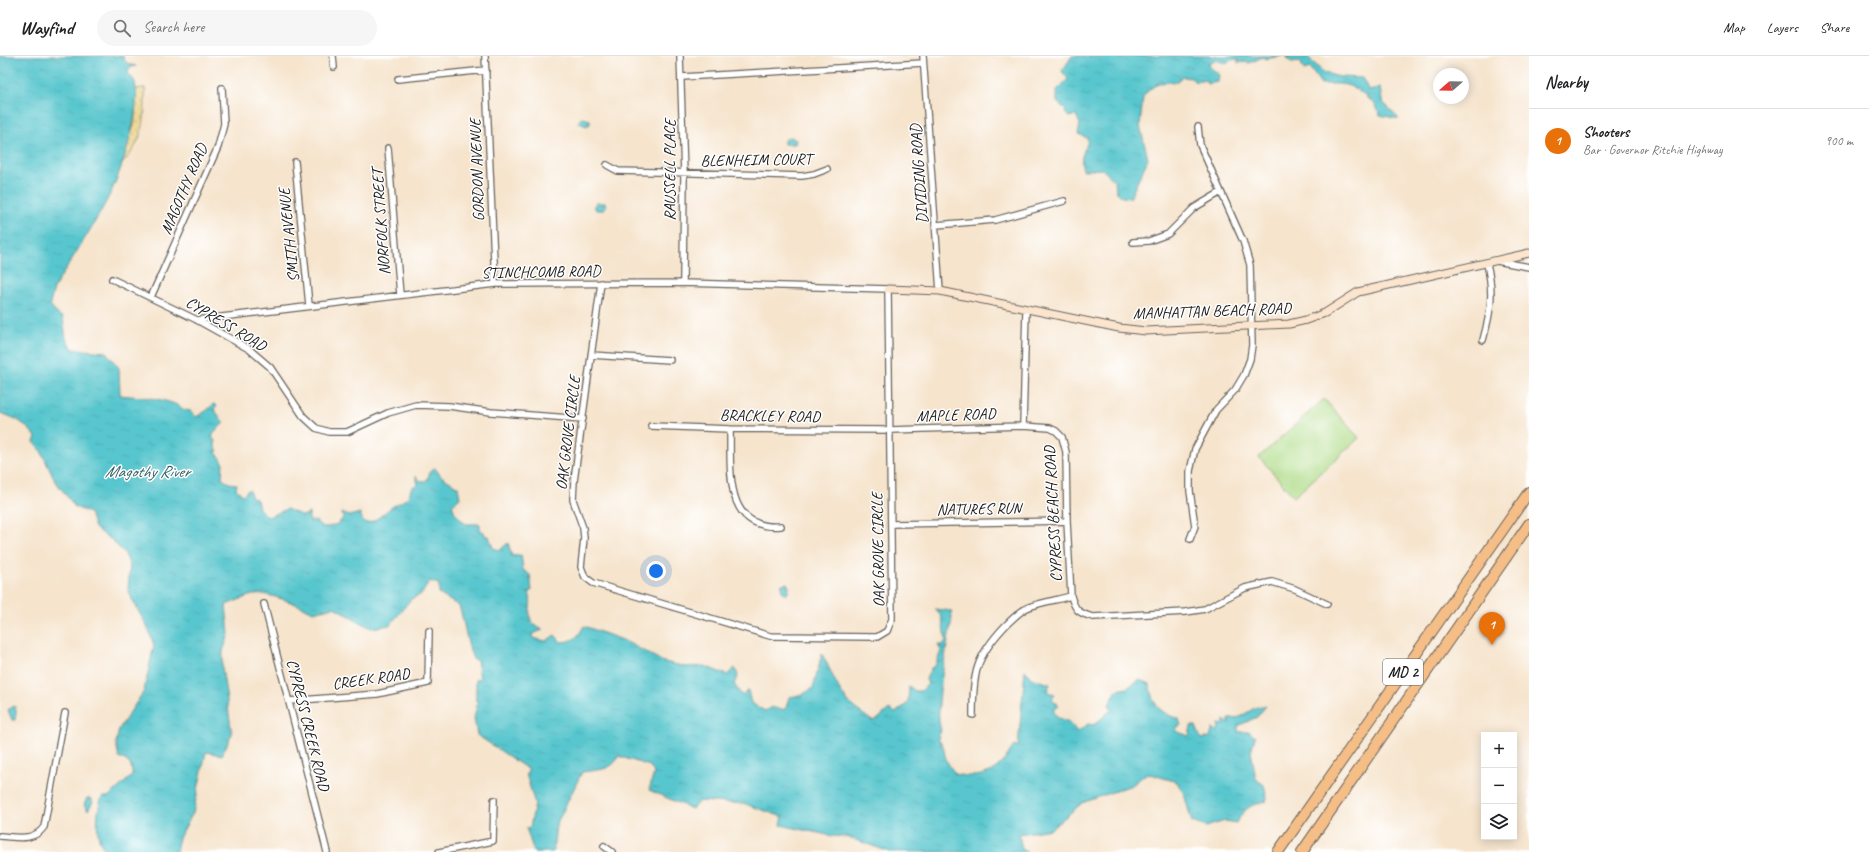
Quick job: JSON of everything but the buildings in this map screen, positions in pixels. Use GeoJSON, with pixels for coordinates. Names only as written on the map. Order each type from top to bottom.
{"type":"FeatureCollection","features":[{"type":"Feature","properties":{"kind":"highway","name":"MD 2"},"geometry":{"type":"LineString","coordinates":[[1278,852],[1529,492]]}},
{"type":"Feature","properties":{"kind":"highway","name":"MD 2"},"geometry":{"type":"LineString","coordinates":[[1302,852],[1529,524]]}},
{"type":"Feature","properties":{"kind":"street"},"geometry":{"type":"LineString","coordinates":[[333,56],[334,67]]}},
{"type":"Feature","properties":{"kind":"street","name":"GORDON AVENUE"},"geometry":{"type":"LineString","coordinates":[[485,56],[495,284]]}},
{"type":"Feature","properties":{"kind":"street","name":"RAUSSELL PLACE"},"geometry":{"type":"LineString","coordinates":[[680,56],[682,77],[684,174],[683,283]]}},
{"type":"Feature","properties":{"kind":"street","name":"DIVIDING ROAD"},"geometry":{"type":"LineString","coordinates":[[923,56],[940,291]]}},
{"type":"Feature","properties":{"kind":"street"},"geometry":{"type":"LineString","coordinates":[[682,77],[924,63]]}},
{"type":"Feature","properties":{"kind":"street"},"geometry":{"type":"LineString","coordinates":[[398,79],[486,70]]}},
{"type":"Feature","properties":{"kind":"street","name":"MAGOTHY ROAD"},"geometry":{"type":"LineString","coordinates":[[152,297],[218,147],[224,124],[222,88]]}},
{"type":"Feature","properties":{"kind":"street"},"geometry":{"type":"LineString","coordinates":[[1190,539],[1195,526],[1190,490],[1190,472],[1195,449],[1216,410],[1235,390],[1244,375],[1250,359],[1252,345],[1250,326],[1250,265],[1243,241],[1200,145],[1198,127]]}},
{"type":"Feature","properties":{"kind":"street","name":"NORFOLK STREET"},"geometry":{"type":"LineString","coordinates":[[388,148],[400,295]]}},
{"type":"Feature","properties":{"kind":"street","name":"SMITH AVENUE"},"geometry":{"type":"LineString","coordinates":[[295,162],[309,305]]}},
{"type":"Feature","properties":{"kind":"street","name":"BLENHEIM COURT"},"geometry":{"type":"LineString","coordinates":[[607,165],[618,171],[684,174],[802,176],[814,174],[827,169]]}},
{"type":"Feature","properties":{"kind":"street"},"geometry":{"type":"LineString","coordinates":[[1133,242],[1149,241],[1168,234],[1194,208],[1221,192]]}},
{"type":"Feature","properties":{"kind":"street"},"geometry":{"type":"LineString","coordinates":[[936,225],[995,220],[1064,201]]}},
{"type":"Feature","properties":{"kind":"street","name":"MANHATTAN BEACH ROAD"},"geometry":{"type":"LineString","coordinates":[[888,289],[940,291],[1026,310],[1119,328],[1146,331],[1288,324],[1306,320],[1329,311],[1358,292],[1395,282],[1487,264],[1529,253]]}},
{"type":"Feature","properties":{"kind":"street"},"geometry":{"type":"LineString","coordinates":[[1496,261],[1529,267]]}},
{"type":"Feature","properties":{"kind":"street"},"geometry":{"type":"LineString","coordinates":[[1483,340],[1490,314],[1492,297],[1492,282],[1487,264]]}},
{"type":"Feature","properties":{"kind":"street","name":"CYPRESS ROAD"},"geometry":{"type":"LineString","coordinates":[[112,279],[152,297],[249,349],[270,367],[303,416],[316,428],[329,432],[347,432],[388,413],[416,405],[448,406],[491,412],[582,419]]}},
{"type":"Feature","properties":{"kind":"street","name":"OAK GROVE CIRCLE"},"geometry":{"type":"LineString","coordinates":[[601,283],[582,419],[573,500],[583,528],[584,538],[581,567],[585,577],[593,583],[770,636],[877,636],[886,631],[892,619],[888,289]]}},
{"type":"Feature","properties":{"kind":"street","name":"STINCHCOMB ROAD"},"geometry":{"type":"LineString","coordinates":[[197,320],[309,305],[495,284],[683,283],[888,289]]}},
{"type":"Feature","properties":{"kind":"street"},"geometry":{"type":"LineString","coordinates":[[1023,426],[1026,310]]}},
{"type":"Feature","properties":{"kind":"street"},"geometry":{"type":"LineString","coordinates":[[591,355],[670,360]]}},
{"type":"Feature","properties":{"kind":"street","name":"BRACKLEY ROAD"},"geometry":{"type":"LineString","coordinates":[[651,426],[730,429],[890,430]]}},
{"type":"Feature","properties":{"kind":"street","name":"MAPLE ROAD"},"geometry":{"type":"LineString","coordinates":[[890,430],[1023,426]]}},
{"type":"Feature","properties":{"kind":"street","name":"CYPRESS BEACH ROAD"},"geometry":{"type":"LineString","coordinates":[[1023,426],[1050,428],[1062,437],[1066,452],[1067,521],[1071,596],[1074,608],[1083,614],[1093,616],[1186,612],[1205,609],[1245,588],[1272,582],[1295,589],[1328,604]]}},
{"type":"Feature","properties":{"kind":"street"},"geometry":{"type":"LineString","coordinates":[[730,429],[731,486],[736,501],[745,514],[757,525],[770,527],[781,526]]}},
{"type":"Feature","properties":{"kind":"street","name":"NATURES RUN"},"geometry":{"type":"LineString","coordinates":[[891,524],[1067,521]]}},
{"type":"Feature","properties":{"kind":"street"},"geometry":{"type":"LineString","coordinates":[[973,715],[973,684],[979,660],[992,640],[1008,623],[1028,608],[1071,596]]}},
{"type":"Feature","properties":{"kind":"street","name":"CYPRESS CREEK ROAD"},"geometry":{"type":"LineString","coordinates":[[264,604],[327,852]]}},
{"type":"Feature","properties":{"kind":"street","name":"CREEK ROAD"},"geometry":{"type":"LineString","coordinates":[[289,701],[377,694],[428,683],[429,631]]}},
{"type":"Feature","properties":{"kind":"street"},"geometry":{"type":"LineString","coordinates":[[0,836],[32,837],[44,827],[65,714]]}},
{"type":"Feature","properties":{"kind":"street"},"geometry":{"type":"LineString","coordinates":[[439,852],[493,841],[494,800]]}},
{"type":"Feature","properties":{"kind":"street"},"geometry":{"type":"LineString","coordinates":[[604,846],[612,852]]}},
{"type":"Feature","properties":{"kind":"sand"},"geometry":{"type":"Polygon","coordinates":[[[145,88],[145,111],[142,130],[135,147],[121,165],[135,122],[135,89],[145,88]]]}},
{"type":"Feature","properties":{"kind":"green space"},"geometry":{"type":"Polygon","coordinates":[[[1324,399],[1359,438],[1294,497],[1259,457],[1324,399]]]}},
{"type":"Feature","properties":{"kind":"water","name":"Magothy River"},"geometry":{"type":"Polygon","coordinates":[[[0,56],[123,56],[128,63],[136,66],[129,68],[128,73],[135,83],[136,109],[129,141],[119,174],[102,210],[54,288],[50,304],[55,312],[63,318],[66,339],[73,349],[106,352],[119,368],[120,395],[154,399],[172,403],[184,410],[191,411],[196,417],[206,411],[213,404],[217,406],[214,409],[224,423],[214,432],[212,437],[218,451],[215,451],[223,462],[222,479],[229,483],[237,484],[236,489],[243,495],[249,489],[251,496],[257,500],[259,509],[268,517],[287,509],[303,516],[309,513],[309,521],[316,521],[322,527],[325,527],[334,526],[338,523],[343,518],[342,513],[349,516],[360,513],[363,522],[368,523],[377,519],[389,509],[406,499],[411,488],[418,484],[416,476],[423,482],[427,480],[431,470],[435,468],[441,476],[458,487],[460,498],[452,505],[455,513],[465,524],[480,524],[480,530],[484,532],[485,536],[489,536],[493,548],[500,550],[508,543],[512,556],[521,555],[523,570],[530,575],[532,591],[529,593],[530,617],[536,626],[543,630],[532,634],[533,638],[546,641],[555,635],[561,642],[570,641],[577,636],[584,626],[623,640],[664,662],[687,667],[704,666],[727,675],[735,668],[738,675],[734,684],[742,696],[748,690],[751,703],[765,711],[771,707],[782,710],[786,708],[789,697],[802,695],[813,688],[822,654],[839,689],[854,708],[872,721],[877,720],[889,709],[895,713],[908,703],[909,686],[915,691],[921,691],[928,684],[926,679],[931,668],[935,666],[941,651],[938,645],[943,645],[946,640],[941,616],[935,609],[951,611],[952,618],[940,692],[939,720],[941,730],[938,739],[943,746],[946,760],[955,774],[975,776],[990,772],[1003,761],[1014,745],[1018,747],[1025,670],[1031,678],[1050,684],[1047,692],[1055,694],[1052,700],[1059,706],[1053,710],[1058,718],[1069,722],[1077,732],[1088,724],[1094,725],[1112,709],[1109,705],[1117,690],[1127,688],[1139,680],[1150,684],[1152,697],[1162,711],[1179,719],[1181,725],[1176,728],[1178,732],[1189,736],[1191,726],[1196,726],[1201,739],[1210,737],[1213,728],[1218,732],[1219,724],[1224,725],[1224,720],[1229,724],[1229,719],[1239,717],[1256,707],[1266,706],[1257,717],[1238,726],[1238,732],[1250,732],[1255,737],[1251,751],[1256,779],[1264,785],[1267,797],[1266,802],[1256,804],[1248,808],[1236,823],[1225,821],[1206,827],[1192,822],[1184,794],[1177,782],[1147,773],[1132,785],[1082,803],[1051,829],[1019,834],[1022,849],[1027,852],[890,852],[847,837],[832,836],[781,825],[783,817],[745,804],[699,801],[692,809],[649,790],[654,773],[650,766],[618,756],[613,765],[603,769],[582,772],[556,825],[553,852],[534,852],[526,828],[530,827],[535,804],[526,774],[529,770],[477,735],[474,718],[478,702],[476,701],[476,680],[480,678],[477,660],[473,659],[471,653],[459,606],[439,594],[439,584],[429,581],[422,594],[411,599],[390,625],[371,628],[334,607],[313,612],[286,600],[264,594],[242,598],[226,605],[229,634],[223,651],[222,667],[232,734],[222,755],[206,752],[193,813],[179,838],[176,852],[112,852],[104,848],[99,838],[97,823],[100,802],[102,797],[108,797],[132,776],[130,764],[119,758],[116,743],[119,729],[144,691],[154,645],[147,626],[133,602],[128,589],[130,566],[125,554],[113,541],[95,528],[90,513],[75,507],[55,481],[41,451],[34,442],[36,437],[32,432],[12,417],[0,413],[0,56]]]}},
{"type":"Feature","properties":{"kind":"water"},"geometry":{"type":"Polygon","coordinates":[[[1072,56],[1282,56],[1265,59],[1263,57],[1249,63],[1238,63],[1238,59],[1231,60],[1226,63],[1215,60],[1208,63],[1211,68],[1219,74],[1218,82],[1207,84],[1206,80],[1195,82],[1192,78],[1182,77],[1178,82],[1158,83],[1148,91],[1143,97],[1140,126],[1148,159],[1130,198],[1122,197],[1116,191],[1115,181],[1102,169],[1083,170],[1082,159],[1087,144],[1086,138],[1078,134],[1080,124],[1076,115],[1069,117],[1065,113],[1066,110],[1057,102],[1057,90],[1068,79],[1062,71],[1072,56]]]}},
{"type":"Feature","properties":{"kind":"water"},"geometry":{"type":"Polygon","coordinates":[[[1286,56],[1307,56],[1324,73],[1340,77],[1362,78],[1369,91],[1380,88],[1382,101],[1399,119],[1380,115],[1373,102],[1354,88],[1340,84],[1321,84],[1310,68],[1304,70],[1300,61],[1291,62],[1286,56]]]}},
{"type":"Feature","properties":{"kind":"water"},"geometry":{"type":"Polygon","coordinates":[[[583,118],[590,120],[590,124],[587,126],[579,123],[580,119],[583,118]]]}},
{"type":"Feature","properties":{"kind":"water"},"geometry":{"type":"Polygon","coordinates":[[[790,137],[796,140],[795,144],[784,144],[784,140],[790,137]]]}},
{"type":"Feature","properties":{"kind":"water"},"geometry":{"type":"Polygon","coordinates":[[[596,203],[605,203],[606,207],[604,210],[596,210],[594,206],[596,203]]]}},
{"type":"Feature","properties":{"kind":"water"},"geometry":{"type":"Polygon","coordinates":[[[787,583],[789,587],[788,593],[785,595],[782,591],[782,584],[787,583]]]}},
{"type":"Feature","properties":{"kind":"water"},"geometry":{"type":"Polygon","coordinates":[[[14,706],[16,711],[15,720],[12,720],[8,710],[14,706]]]}},
{"type":"Feature","properties":{"kind":"water"},"geometry":{"type":"Polygon","coordinates":[[[87,798],[90,798],[93,802],[88,810],[84,805],[87,798]]]}},
{"type":"Feature","properties":{"kind":"place","name":"Shooters"},"geometry":{"type":"Point","coordinates":[1492,645]}}]}
